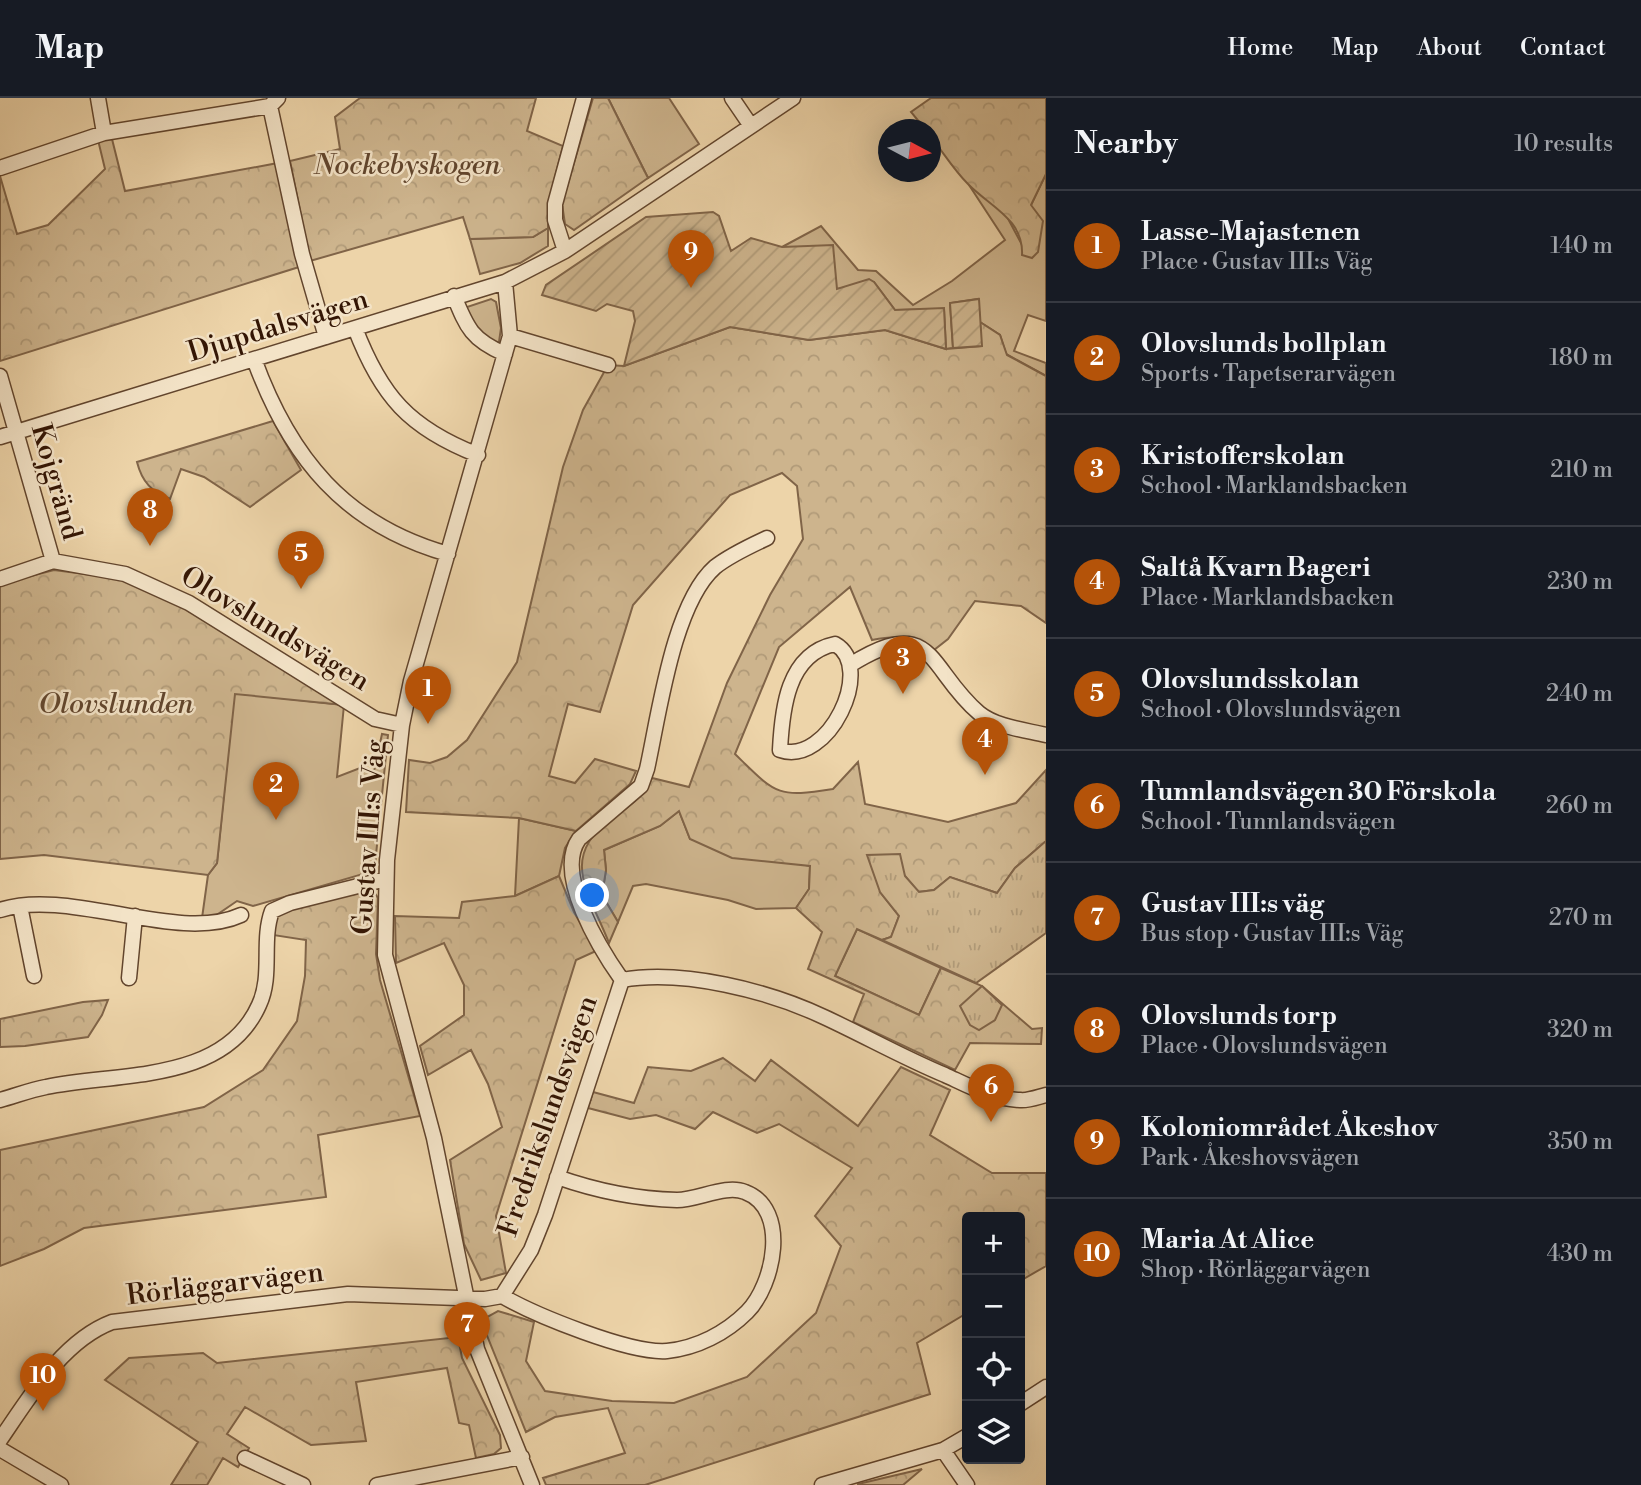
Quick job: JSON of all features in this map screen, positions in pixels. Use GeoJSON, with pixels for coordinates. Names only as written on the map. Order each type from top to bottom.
{"type":"FeatureCollection","features":[{"type":"Feature","properties":{"kind":"street"},"geometry":{"type":"LineString","coordinates":[[98,98],[104,133]]}},
{"type":"Feature","properties":{"kind":"street"},"geometry":{"type":"LineString","coordinates":[[565,251],[555,220],[555,204],[584,98]]}},
{"type":"Feature","properties":{"kind":"street"},"geometry":{"type":"LineString","coordinates":[[732,98],[751,126]]}},
{"type":"Feature","properties":{"kind":"street","name":"Djupdalsvägen"},"geometry":{"type":"LineString","coordinates":[[0,437],[505,282],[565,251],[793,98]]}},
{"type":"Feature","properties":{"kind":"street"},"geometry":{"type":"LineString","coordinates":[[0,168],[104,133],[274,102],[302,254],[326,337]]}},
{"type":"Feature","properties":{"kind":"street","name":"Gustav III:s Väg"},"geometry":{"type":"LineString","coordinates":[[505,282],[510,336],[506,354],[411,681],[402,725],[386,878],[385,955],[389,980],[434,1138],[477,1349],[532,1485]]}},
{"type":"Feature","properties":{"kind":"street"},"geometry":{"type":"LineString","coordinates":[[454,296],[467,326],[478,340],[506,354]]}},
{"type":"Feature","properties":{"kind":"street"},"geometry":{"type":"LineString","coordinates":[[355,328],[382,386],[405,415],[445,442],[478,455]]}},
{"type":"Feature","properties":{"kind":"street"},"geometry":{"type":"LineString","coordinates":[[510,336],[608,365]]}},
{"type":"Feature","properties":{"kind":"street"},"geometry":{"type":"LineString","coordinates":[[254,359],[280,421],[304,458],[328,487],[350,507],[387,531],[412,544],[448,554]]}},
{"type":"Feature","properties":{"kind":"street","name":"Kojgränd"},"geometry":{"type":"LineString","coordinates":[[0,376],[53,561]]}},
{"type":"Feature","properties":{"kind":"street","name":"Fredrikslundsvägen"},"geometry":{"type":"LineString","coordinates":[[502,1296],[531,1250],[622,980],[608,960],[578,897],[571,870],[572,848],[641,786],[680,625],[698,585],[716,566],[767,538]]}},
{"type":"Feature","properties":{"kind":"street","name":"Olovslundsvägen"},"geometry":{"type":"LineString","coordinates":[[0,579],[53,561],[125,574],[157,586],[375,719],[402,725]]}},
{"type":"Feature","properties":{"kind":"street"},"geometry":{"type":"LineString","coordinates":[[850,665],[883,646],[898,642],[911,645],[927,653],[942,666],[980,714],[996,722],[1046,735]]}},
{"type":"Feature","properties":{"kind":"street"},"geometry":{"type":"LineString","coordinates":[[835,644],[844,649],[850,665],[851,680],[846,699],[830,731],[820,742],[802,752],[792,754],[780,750],[782,714],[789,683],[812,654],[835,644]]}},
{"type":"Feature","properties":{"kind":"street"},"geometry":{"type":"LineString","coordinates":[[0,1100],[44,1087],[185,1066],[219,1051],[242,1031],[260,1004],[266,978],[268,922],[272,911],[325,893],[386,878]]}},
{"type":"Feature","properties":{"kind":"street"},"geometry":{"type":"LineString","coordinates":[[0,910],[40,905],[208,924],[241,915]]}},
{"type":"Feature","properties":{"kind":"street"},"geometry":{"type":"LineString","coordinates":[[20,906],[34,976]]}},
{"type":"Feature","properties":{"kind":"street"},"geometry":{"type":"LineString","coordinates":[[129,978],[135,916]]}},
{"type":"Feature","properties":{"kind":"street"},"geometry":{"type":"LineString","coordinates":[[622,980],[643,976],[669,978],[756,992],[821,1016],[908,1061],[987,1094],[1022,1101],[1046,1095]]}},
{"type":"Feature","properties":{"kind":"street"},"geometry":{"type":"LineString","coordinates":[[466,1298],[502,1296],[538,1314],[636,1348],[664,1351],[688,1347],[724,1331],[750,1310],[770,1261],[774,1234],[774,1221],[757,1198],[743,1190],[679,1200],[658,1199],[578,1184],[557,1177]]}},
{"type":"Feature","properties":{"kind":"street","name":"Rörläggarvägen"},"geometry":{"type":"LineString","coordinates":[[0,1440],[40,1383],[68,1353],[89,1334],[112,1322],[348,1294],[466,1298]]}},
{"type":"Feature","properties":{"kind":"street"},"geometry":{"type":"LineString","coordinates":[[1025,1401],[1046,1387]]}},
{"type":"Feature","properties":{"kind":"street"},"geometry":{"type":"LineString","coordinates":[[822,1485],[943,1450],[962,1439]]}},
{"type":"Feature","properties":{"kind":"street"},"geometry":{"type":"LineString","coordinates":[[0,1449],[61,1485]]}},
{"type":"Feature","properties":{"kind":"street"},"geometry":{"type":"LineString","coordinates":[[943,1450],[961,1483]]}},
{"type":"Feature","properties":{"kind":"street"},"geometry":{"type":"LineString","coordinates":[[377,1485],[522,1457]]}},
{"type":"Feature","properties":{"kind":"street"},"geometry":{"type":"LineString","coordinates":[[245,1458],[303,1485]]}},
{"type":"Feature","properties":{"kind":"green space","name":"Nockebyskogen"},"geometry":{"type":"Polygon","coordinates":[[[360,98],[536,98],[527,131],[563,146],[548,204],[548,228],[533,237],[470,239],[463,217],[310,261],[290,161],[340,149],[335,117],[360,98]]]}},
{"type":"Feature","properties":{"kind":"green space"},"geometry":{"type":"Polygon","coordinates":[[[593,98],[608,98],[648,178],[574,230],[565,224],[562,204],[593,98]]]}},
{"type":"Feature","properties":{"kind":"green space"},"geometry":{"type":"Polygon","coordinates":[[[608,98],[669,98],[699,144],[648,178],[608,98]]]}},
{"type":"Feature","properties":{"kind":"green space"},"geometry":{"type":"Polygon","coordinates":[[[931,98],[1046,98],[1046,174],[1031,205],[1043,221],[1038,252],[1032,258],[1022,255],[1017,232],[1004,214],[963,179],[941,150],[941,119],[917,119],[911,112],[931,98]]]}},
{"type":"Feature","properties":{"kind":"green space"},"geometry":{"type":"Polygon","coordinates":[[[112,139],[125,191],[278,163],[299,267],[0,361],[0,176],[17,234],[48,225],[105,169],[98,140],[112,139]]]}},
{"type":"Feature","properties":{"kind":"green space"},"geometry":{"type":"Polygon","coordinates":[[[1046,174],[1046,321],[1028,315],[1014,351],[1046,363],[1046,376],[1006,354],[1000,335],[980,322],[978,299],[950,303],[953,348],[946,349],[944,309],[895,310],[874,282],[837,289],[782,247],[821,226],[858,270],[876,271],[913,305],[952,281],[1005,240],[969,185],[1005,213],[1022,245],[1031,205],[1046,174]]]}},
{"type":"Feature","properties":{"kind":"green space"},"geometry":{"type":"Polygon","coordinates":[[[713,212],[719,216],[731,251],[751,238],[782,247],[833,245],[837,289],[869,279],[895,310],[944,308],[946,349],[885,330],[809,340],[730,327],[624,366],[635,321],[633,311],[607,304],[596,311],[542,295],[546,285],[646,217],[713,212]]]}},
{"type":"Feature","properties":{"kind":"green space"},"geometry":{"type":"Polygon","coordinates":[[[548,228],[548,246],[520,263],[480,274],[470,239],[533,237],[548,228]]]}},
{"type":"Feature","properties":{"kind":"green space"},"geometry":{"type":"Polygon","coordinates":[[[491,299],[496,302],[501,328],[499,342],[490,343],[481,336],[464,308],[491,299]]]}},
{"type":"Feature","properties":{"kind":"green space"},"geometry":{"type":"Polygon","coordinates":[[[979,299],[982,346],[953,348],[950,303],[979,299]]]}},
{"type":"Feature","properties":{"kind":"green space"},"geometry":{"type":"Polygon","coordinates":[[[980,322],[1000,335],[1007,355],[1046,376],[1046,623],[1021,606],[975,601],[948,639],[934,650],[904,638],[872,640],[850,587],[779,647],[735,754],[769,785],[778,790],[799,793],[833,789],[858,762],[865,804],[948,822],[1016,803],[1046,770],[1046,841],[1015,868],[997,893],[950,877],[934,890],[918,892],[905,876],[880,892],[899,916],[891,937],[882,940],[857,929],[835,976],[919,1015],[941,968],[982,986],[1032,1029],[1042,1028],[1041,1044],[970,1043],[955,1070],[853,1022],[864,994],[808,969],[822,932],[796,908],[809,889],[810,866],[732,858],[690,839],[679,811],[660,826],[604,850],[606,870],[602,895],[618,922],[609,943],[587,893],[583,877],[582,862],[586,848],[595,834],[639,797],[652,778],[689,787],[727,683],[770,595],[803,539],[797,486],[782,473],[730,495],[633,605],[600,712],[568,704],[549,776],[575,783],[595,759],[636,771],[630,784],[576,831],[519,818],[406,812],[409,760],[430,763],[447,757],[467,740],[517,662],[563,467],[583,410],[608,365],[624,366],[730,327],[809,340],[885,330],[946,349],[981,346],[980,322]]]}},
{"type":"Feature","properties":{"kind":"green space"},"geometry":{"type":"Polygon","coordinates":[[[273,421],[301,470],[250,507],[204,477],[181,469],[170,499],[149,485],[139,469],[137,462],[273,421]]]}},
{"type":"Feature","properties":{"kind":"green space","name":"Olovslunden"},"geometry":{"type":"Polygon","coordinates":[[[54,570],[123,579],[185,608],[344,705],[235,694],[217,863],[208,875],[44,855],[0,859],[0,584],[54,570]]]}},
{"type":"Feature","properties":{"kind":"green space"},"geometry":{"type":"Polygon","coordinates":[[[234,693],[344,705],[337,777],[360,768],[374,771],[382,734],[388,735],[375,865],[370,872],[253,906],[237,901],[215,916],[202,918],[208,875],[217,863],[234,693]]]}},
{"type":"Feature","properties":{"kind":"green space"},"geometry":{"type":"Polygon","coordinates":[[[679,811],[690,839],[810,866],[809,889],[796,908],[756,909],[728,900],[646,884],[633,886],[618,922],[602,895],[606,870],[604,850],[660,826],[679,811]]]}},
{"type":"Feature","properties":{"kind":"green space"},"geometry":{"type":"Polygon","coordinates":[[[519,818],[576,831],[565,848],[559,876],[515,896],[519,818]]]}},
{"type":"Feature","properties":{"kind":"green space"},"geometry":{"type":"Polygon","coordinates":[[[1046,841],[1046,933],[976,983],[882,940],[891,937],[899,916],[880,892],[867,855],[900,854],[905,876],[919,892],[934,890],[950,877],[997,893],[1015,868],[1046,841]]]}},
{"type":"Feature","properties":{"kind":"green space"},"geometry":{"type":"Polygon","coordinates":[[[559,876],[574,912],[596,951],[576,960],[496,1216],[506,1273],[481,1280],[464,1244],[450,1160],[502,1127],[488,1084],[471,1050],[428,1075],[420,1046],[464,1015],[464,985],[444,943],[396,963],[395,916],[459,918],[462,902],[515,896],[559,876]]]}},
{"type":"Feature","properties":{"kind":"green space"},"geometry":{"type":"Polygon","coordinates":[[[373,890],[378,898],[376,954],[380,980],[420,1116],[318,1135],[326,1197],[84,1228],[44,1249],[0,1266],[0,1150],[204,1107],[263,1070],[297,1021],[305,976],[306,940],[273,935],[272,911],[373,890]]]}},
{"type":"Feature","properties":{"kind":"green space"},"geometry":{"type":"Polygon","coordinates":[[[857,929],[941,968],[919,1015],[835,976],[857,929]]]}},
{"type":"Feature","properties":{"kind":"green space"},"geometry":{"type":"Polygon","coordinates":[[[982,986],[1002,1005],[995,1020],[979,1030],[970,1025],[960,1006],[982,986]]]}},
{"type":"Feature","properties":{"kind":"green space"},"geometry":{"type":"Polygon","coordinates":[[[108,1000],[88,1037],[0,1047],[0,1019],[83,1002],[108,1000]]]}},
{"type":"Feature","properties":{"kind":"green space"},"geometry":{"type":"Polygon","coordinates":[[[723,1058],[755,1081],[771,1060],[858,1126],[901,1067],[950,1090],[930,1135],[992,1173],[1046,1173],[1046,1266],[1025,1278],[1025,1212],[962,1212],[962,1316],[917,1343],[930,1394],[645,1485],[546,1485],[543,1478],[625,1453],[608,1408],[555,1417],[526,1432],[486,1333],[487,1317],[498,1311],[534,1322],[526,1361],[545,1391],[612,1401],[674,1403],[747,1377],[816,1313],[841,1246],[815,1216],[852,1168],[779,1124],[757,1133],[713,1112],[695,1129],[656,1115],[630,1119],[588,1108],[593,1092],[634,1103],[648,1067],[691,1071],[723,1058]]]}},
{"type":"Feature","properties":{"kind":"green space"},"geometry":{"type":"Polygon","coordinates":[[[458,1337],[462,1358],[500,1435],[501,1448],[494,1454],[476,1458],[469,1425],[459,1423],[447,1368],[356,1382],[366,1441],[311,1445],[245,1407],[227,1434],[249,1448],[238,1467],[223,1458],[207,1485],[171,1485],[198,1442],[105,1380],[129,1358],[203,1353],[217,1363],[458,1337]]]}},
{"type":"Feature","properties":{"kind":"green space"},"geometry":{"type":"Polygon","coordinates":[[[922,1469],[903,1485],[858,1485],[858,1484],[922,1469]]]}},
{"type":"Feature","properties":{"kind":"place","name":"Koloniområdet Åkeshov"},"geometry":{"type":"Point","coordinates":[691,288]}},
{"type":"Feature","properties":{"kind":"place","name":"Olovslunds torp"},"geometry":{"type":"Point","coordinates":[150,546]}},
{"type":"Feature","properties":{"kind":"place","name":"Olovslundsskolan"},"geometry":{"type":"Point","coordinates":[301,589]}},
{"type":"Feature","properties":{"kind":"place","name":"Kristofferskolan"},"geometry":{"type":"Point","coordinates":[903,694]}},
{"type":"Feature","properties":{"kind":"place","name":"Lasse-Majastenen"},"geometry":{"type":"Point","coordinates":[428,724]}},
{"type":"Feature","properties":{"kind":"place","name":"Saltå Kvarn Bageri"},"geometry":{"type":"Point","coordinates":[985,775]}},
{"type":"Feature","properties":{"kind":"place","name":"Olovslunds bollplan"},"geometry":{"type":"Point","coordinates":[276,820]}},
{"type":"Feature","properties":{"kind":"place","name":"Tunnlandsvägen 30 Förskola"},"geometry":{"type":"Point","coordinates":[991,1122]}},
{"type":"Feature","properties":{"kind":"place","name":"Gustav III:s väg"},"geometry":{"type":"Point","coordinates":[467,1360]}},
{"type":"Feature","properties":{"kind":"place","name":"Maria At Alice"},"geometry":{"type":"Point","coordinates":[43,1411]}}]}
